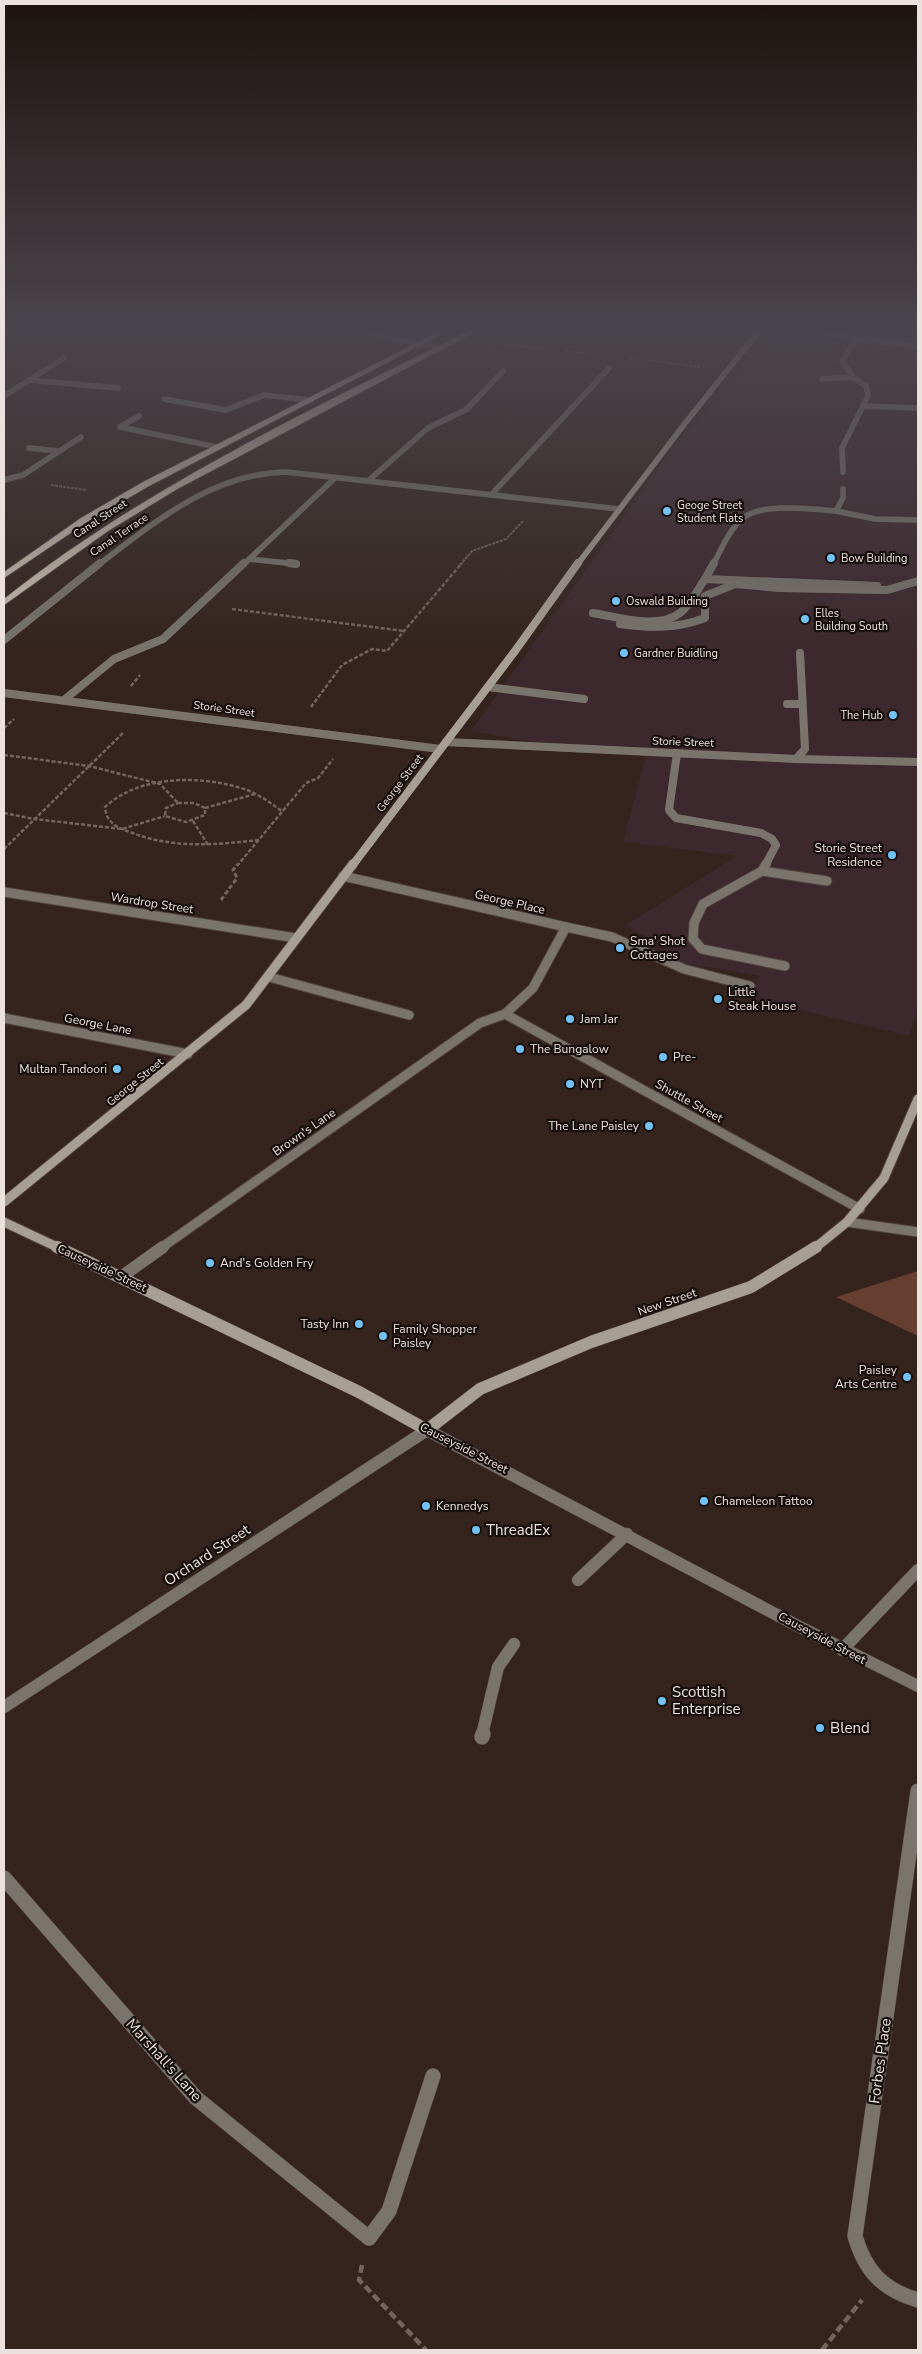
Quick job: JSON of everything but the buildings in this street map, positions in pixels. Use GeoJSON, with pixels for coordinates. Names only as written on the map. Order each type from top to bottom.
{"type":"FeatureCollection","features":[{"type":"Feature","properties":{"kind":"main road","name":"Canal Street"},"geometry":{"type":"LineString","coordinates":[[4,576],[84,520],[146,484],[238,437]]}},
{"type":"Feature","properties":{"kind":"main road","name":"Canal Street"},"geometry":{"type":"LineString","coordinates":[[4,603],[37,575],[110,524],[170,488],[269,437]]}},
{"type":"Feature","properties":{"kind":"street"},"geometry":{"type":"LineString","coordinates":[[4,480],[23,475],[81,437]]}},
{"type":"Feature","properties":{"kind":"street"},"geometry":{"type":"LineString","coordinates":[[165,437],[217,447]]}},
{"type":"Feature","properties":{"kind":"street"},"geometry":{"type":"LineString","coordinates":[[368,481],[418,437]]}},
{"type":"Feature","properties":{"kind":"street"},"geometry":{"type":"LineString","coordinates":[[490,495],[544,437]]}},
{"type":"Feature","properties":{"kind":"street","name":"George Street"},"geometry":{"type":"LineString","coordinates":[[4,1202],[246,1005],[674,437]]}},
{"type":"Feature","properties":{"kind":"street"},"geometry":{"type":"LineString","coordinates":[[843,472],[842,448],[848,437]]}},
{"type":"Feature","properties":{"kind":"street"},"geometry":{"type":"LineString","coordinates":[[29,448],[58,452]]}},
{"type":"Feature","properties":{"kind":"street","name":"Canal Terrace"},"geometry":{"type":"LineString","coordinates":[[4,640],[92,567],[177,509],[228,482],[261,472],[286,472],[618,509]]}},
{"type":"Feature","properties":{"kind":"street"},"geometry":{"type":"LineString","coordinates":[[64,700],[114,659],[163,639],[335,478]]}},
{"type":"Feature","properties":{"kind":"street"},"geometry":{"type":"LineString","coordinates":[[836,511],[843,498],[843,489]]}},
{"type":"Feature","properties":{"kind":"street"},"geometry":{"type":"LineString","coordinates":[[593,614],[642,620],[662,620],[679,614],[705,579],[742,517],[760,510],[836,511],[875,519],[918,520]]}},
{"type":"Feature","properties":{"kind":"street"},"geometry":{"type":"LineString","coordinates":[[249,559],[296,564]]}},
{"type":"Feature","properties":{"kind":"street"},"geometry":{"type":"LineString","coordinates":[[705,579],[877,586]]}},
{"type":"Feature","properties":{"kind":"street"},"geometry":{"type":"LineString","coordinates":[[620,624],[665,630],[689,625],[704,618],[705,596],[735,584],[780,588],[808,587],[887,590],[918,581]]}},
{"type":"Feature","properties":{"kind":"street"},"geometry":{"type":"LineString","coordinates":[[796,758],[805,749],[800,654]]}},
{"type":"Feature","properties":{"kind":"street"},"geometry":{"type":"LineString","coordinates":[[488,686],[584,700]]}},
{"type":"Feature","properties":{"kind":"street","name":"Storie Street"},"geometry":{"type":"LineString","coordinates":[[5,693],[440,749]]}},
{"type":"Feature","properties":{"kind":"street"},"geometry":{"type":"LineString","coordinates":[[787,704],[802,704]]}},
{"type":"Feature","properties":{"kind":"street","name":"Storie Street"},"geometry":{"type":"LineString","coordinates":[[446,742],[918,762]]}},
{"type":"Feature","properties":{"kind":"street"},"geometry":{"type":"LineString","coordinates":[[677,753],[669,810],[676,818],[761,833],[772,839],[776,845],[762,871],[703,904],[694,923],[693,939],[702,949],[784,966]]}},
{"type":"Feature","properties":{"kind":"street"},"geometry":{"type":"LineString","coordinates":[[762,871],[827,881]]}},
{"type":"Feature","properties":{"kind":"street","name":"George Place"},"geometry":{"type":"LineString","coordinates":[[343,876],[612,937],[684,969],[750,986]]}},
{"type":"Feature","properties":{"kind":"street","name":"Wardrop Street"},"geometry":{"type":"LineString","coordinates":[[4,892],[296,938]]}},
{"type":"Feature","properties":{"kind":"street"},"geometry":{"type":"LineString","coordinates":[[505,1014],[533,988],[566,927]]}},
{"type":"Feature","properties":{"kind":"street"},"geometry":{"type":"LineString","coordinates":[[269,976],[408,1015]]}},
{"type":"Feature","properties":{"kind":"street","name":"Shuttle Street"},"geometry":{"type":"LineString","coordinates":[[505,1014],[860,1209]]}},
{"type":"Feature","properties":{"kind":"street","name":"Brown's Lane"},"geometry":{"type":"LineString","coordinates":[[121,1276],[480,1023],[505,1014]]}},
{"type":"Feature","properties":{"kind":"street","name":"George Lane"},"geometry":{"type":"LineString","coordinates":[[4,1018],[188,1054]]}},
{"type":"Feature","properties":{"kind":"street","name":"New Street"},"geometry":{"type":"LineString","coordinates":[[427,1430],[480,1389],[591,1342],[751,1287],[809,1253],[860,1209],[884,1178],[918,1099]]}},
{"type":"Feature","properties":{"kind":"street","name":"Causeyside Street"},"geometry":{"type":"LineString","coordinates":[[4,1222],[121,1276],[359,1392],[842,1650],[918,1686]]}},
{"type":"Feature","properties":{"kind":"street"},"geometry":{"type":"LineString","coordinates":[[847,1222],[918,1232]]}},
{"type":"Feature","properties":{"kind":"street","name":"Orchard Street"},"geometry":{"type":"LineString","coordinates":[[4,1707],[427,1430]]}},
{"type":"Feature","properties":{"kind":"street"},"geometry":{"type":"LineString","coordinates":[[578,1580],[627,1534]]}},
{"type":"Feature","properties":{"kind":"street"},"geometry":{"type":"LineString","coordinates":[[842,1650],[918,1570]]}},
{"type":"Feature","properties":{"kind":"street"},"geometry":{"type":"LineString","coordinates":[[482,1736],[498,1667],[514,1644]]}},
{"type":"Feature","properties":{"kind":"street","name":"Forbes Place"},"geometry":{"type":"LineString","coordinates":[[918,1790],[855,2236],[862,2260],[879,2279],[907,2298],[918,2300]]}},
{"type":"Feature","properties":{"kind":"street","name":"Marshall's Lane"},"geometry":{"type":"LineString","coordinates":[[4,1878],[196,2098],[369,2238]]}},
{"type":"Feature","properties":{"kind":"street"},"geometry":{"type":"LineString","coordinates":[[369,2238],[389,2211],[434,2076]]}},
{"type":"Feature","properties":{"kind":"path"},"geometry":{"type":"LineString","coordinates":[[294,730],[342,666],[372,649],[387,651],[472,550],[506,539],[542,501]]}},
{"type":"Feature","properties":{"kind":"path"},"geometry":{"type":"LineString","coordinates":[[200,605],[405,631]]}},
{"type":"Feature","properties":{"kind":"path"},"geometry":{"type":"LineString","coordinates":[[4,849],[146,710]]}},
{"type":"Feature","properties":{"kind":"path"},"geometry":{"type":"LineString","coordinates":[[203,924],[237,878],[233,870],[306,782],[318,778],[351,737]]}},
{"type":"Feature","properties":{"kind":"path"},"geometry":{"type":"LineString","coordinates":[[4,755],[89,766],[160,784],[178,803]]}},
{"type":"Feature","properties":{"kind":"path"},"geometry":{"type":"LineString","coordinates":[[259,840],[208,846],[155,842],[113,825],[105,814],[110,801],[136,788],[160,784],[215,783],[257,794],[283,812]]}},
{"type":"Feature","properties":{"kind":"path"},"geometry":{"type":"LineString","coordinates":[[165,816],[166,808],[178,803],[194,803],[205,808],[257,794]]}},
{"type":"Feature","properties":{"kind":"path"},"geometry":{"type":"LineString","coordinates":[[4,813],[34,819],[122,829],[165,816],[177,821],[193,821],[205,815],[205,808]]}},
{"type":"Feature","properties":{"kind":"path"},"geometry":{"type":"LineString","coordinates":[[193,821],[208,846]]}},
{"type":"Feature","properties":{"kind":"path"},"geometry":{"type":"LineString","coordinates":[[369,2238],[358,2280],[426,2350]]}},
{"type":"Feature","properties":{"kind":"path"},"geometry":{"type":"LineString","coordinates":[[822,2350],[879,2279]]}},
{"type":"Feature","properties":{"kind":"shaded area"},"geometry":{"type":"Polygon","coordinates":[[[918,437],[918,1006],[909,1036],[748,997],[760,976],[677,962],[657,952],[667,947],[624,926],[737,856],[623,842],[647,752],[534,742],[471,731],[680,438],[918,437]]]}},
{"type":"Feature","properties":{"kind":"shaded area"},"geometry":{"type":"Polygon","coordinates":[[[918,1271],[918,1336],[836,1297],[918,1271]]]}},
{"type":"Feature","properties":{"kind":"place","name":"Geoge Street Student Flats"},"geometry":{"type":"Point","coordinates":[667,511]}},
{"type":"Feature","properties":{"kind":"place","name":"Bow Building"},"geometry":{"type":"Point","coordinates":[831,558]}},
{"type":"Feature","properties":{"kind":"place","name":"Oswald Building"},"geometry":{"type":"Point","coordinates":[616,601]}},
{"type":"Feature","properties":{"kind":"place","name":"Elles Building South"},"geometry":{"type":"Point","coordinates":[805,619]}},
{"type":"Feature","properties":{"kind":"place","name":"Gardner Buidling"},"geometry":{"type":"Point","coordinates":[624,653]}},
{"type":"Feature","properties":{"kind":"place","name":"The Hub"},"geometry":{"type":"Point","coordinates":[893,715]}},
{"type":"Feature","properties":{"kind":"place","name":"Storie Street Residence"},"geometry":{"type":"Point","coordinates":[892,855]}},
{"type":"Feature","properties":{"kind":"place","name":"Sma' Shot Cottages"},"geometry":{"type":"Point","coordinates":[620,948]}},
{"type":"Feature","properties":{"kind":"place","name":"Little Steak House"},"geometry":{"type":"Point","coordinates":[718,999]}},
{"type":"Feature","properties":{"kind":"place","name":"Jam Jar"},"geometry":{"type":"Point","coordinates":[570,1019]}},
{"type":"Feature","properties":{"kind":"place","name":"The Bungalow"},"geometry":{"type":"Point","coordinates":[520,1049]}},
{"type":"Feature","properties":{"kind":"place","name":"Pre-"},"geometry":{"type":"Point","coordinates":[663,1057]}},
{"type":"Feature","properties":{"kind":"place","name":"Multan Tandoori"},"geometry":{"type":"Point","coordinates":[117,1069]}},
{"type":"Feature","properties":{"kind":"place","name":"NYT"},"geometry":{"type":"Point","coordinates":[570,1084]}},
{"type":"Feature","properties":{"kind":"place","name":"The Lane Paisley"},"geometry":{"type":"Point","coordinates":[649,1126]}},
{"type":"Feature","properties":{"kind":"place","name":"And's Golden Fry"},"geometry":{"type":"Point","coordinates":[210,1263]}},
{"type":"Feature","properties":{"kind":"place","name":"Tasty Inn"},"geometry":{"type":"Point","coordinates":[359,1324]}},
{"type":"Feature","properties":{"kind":"place","name":"Family Shopper Paisley"},"geometry":{"type":"Point","coordinates":[383,1336]}},
{"type":"Feature","properties":{"kind":"place","name":"Paisley Arts Centre"},"geometry":{"type":"Point","coordinates":[907,1377]}},
{"type":"Feature","properties":{"kind":"place","name":"Chameleon Tattoo"},"geometry":{"type":"Point","coordinates":[704,1501]}},
{"type":"Feature","properties":{"kind":"place","name":"Kennedys"},"geometry":{"type":"Point","coordinates":[426,1506]}},
{"type":"Feature","properties":{"kind":"place","name":"ThreadEx"},"geometry":{"type":"Point","coordinates":[476,1530]}},
{"type":"Feature","properties":{"kind":"place","name":"Scottish Enterprise"},"geometry":{"type":"Point","coordinates":[662,1701]}},
{"type":"Feature","properties":{"kind":"place","name":"Blend"},"geometry":{"type":"Point","coordinates":[820,1728]}}]}
